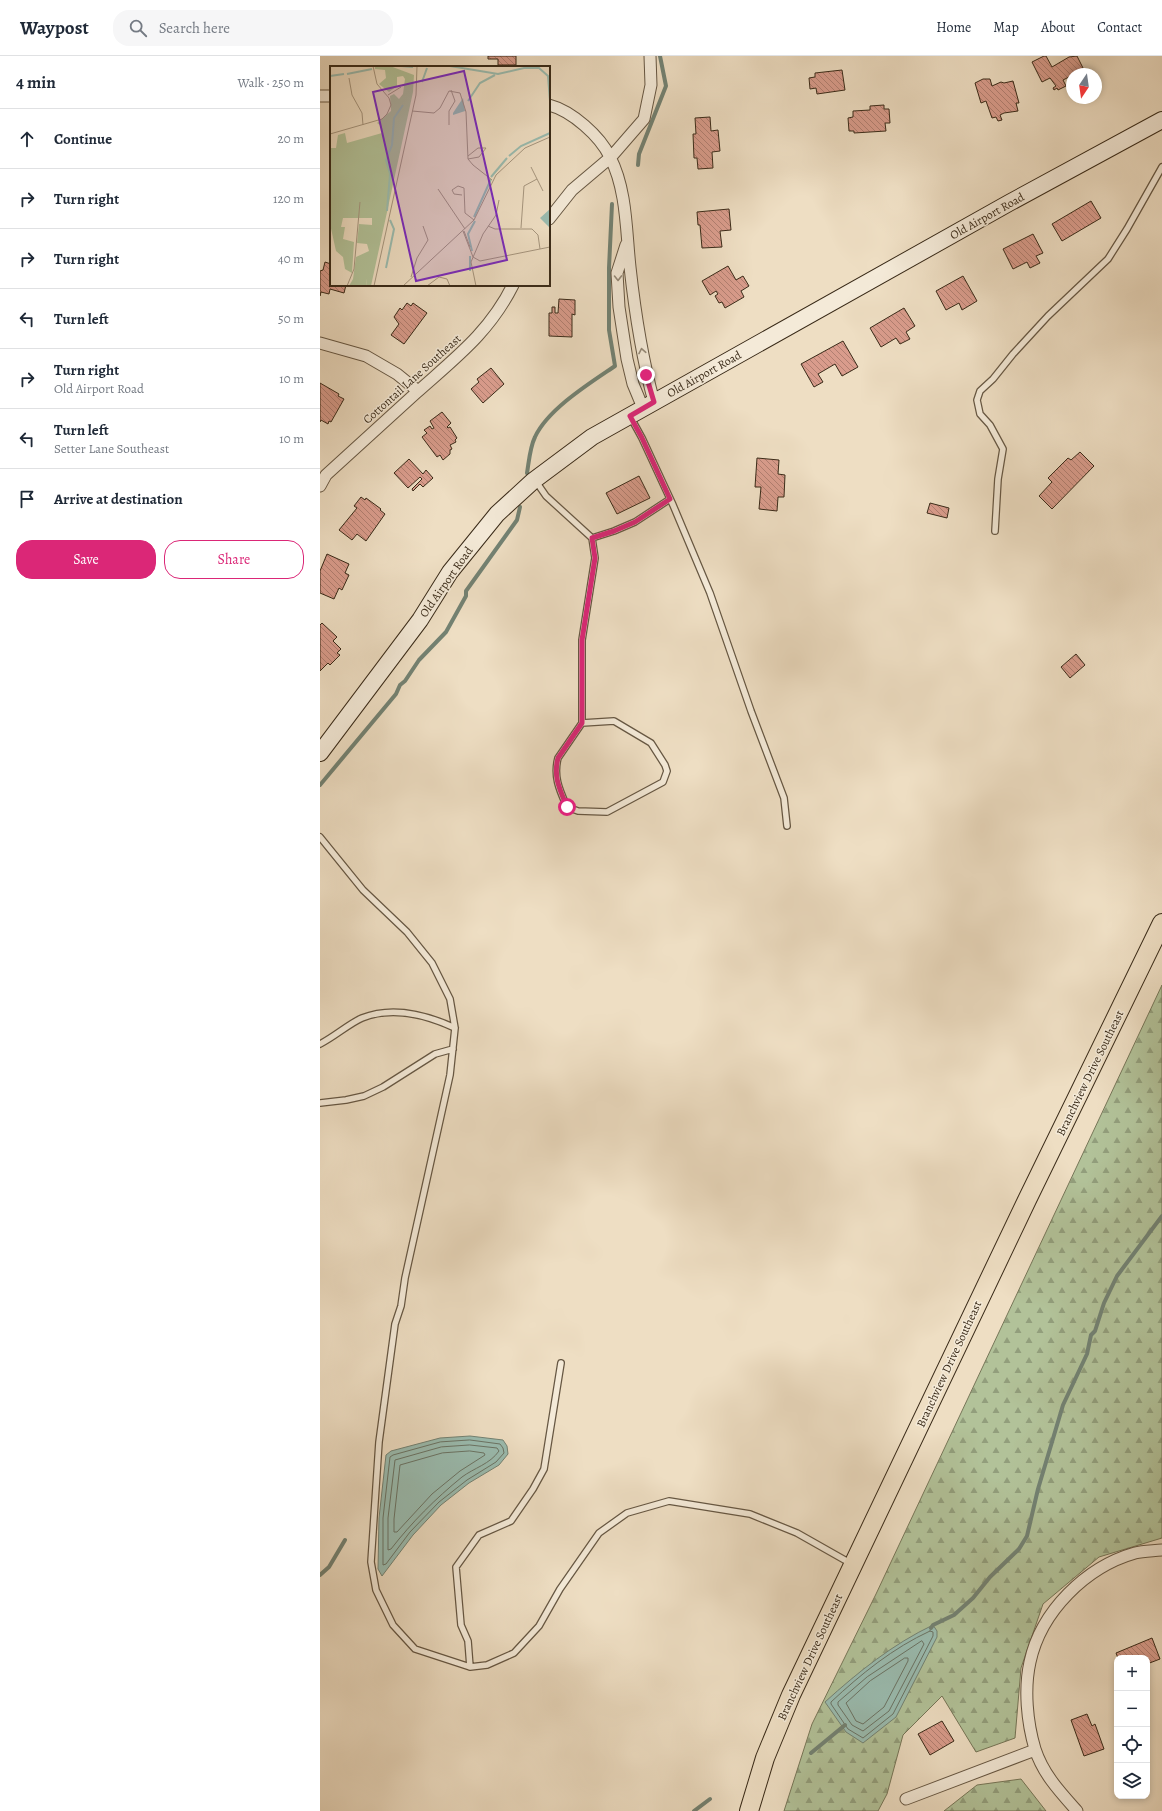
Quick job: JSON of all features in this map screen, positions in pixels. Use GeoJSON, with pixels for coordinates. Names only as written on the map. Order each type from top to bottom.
{"type":"FeatureCollection","features":[{"type":"Feature","properties":{"kind":"main road","name":"Branchview Drive Southeast"},"geometry":{"type":"LineString","coordinates":[[749,1811],[766,1758],[791,1694],[1027,1200],[1162,924]]}},
{"type":"Feature","properties":{"kind":"street"},"geometry":{"type":"LineString","coordinates":[[550,218],[572,190],[611,157],[644,119],[651,85],[650,56]]}},
{"type":"Feature","properties":{"kind":"street"},"geometry":{"type":"LineString","coordinates":[[550,105],[557,107],[584,125],[599,140],[611,157],[622,192],[636,318],[646,375],[642,409]]}},
{"type":"Feature","properties":{"kind":"street","name":"Old Airport Road"},"geometry":{"type":"LineString","coordinates":[[320,753],[420,620],[450,572],[497,514],[535,480],[592,437],[1009,203],[1162,120]]}},
{"type":"Feature","properties":{"kind":"street"},"geometry":{"type":"LineString","coordinates":[[627,241],[617,273],[619,308],[631,378],[642,409]]}},
{"type":"Feature","properties":{"kind":"street","name":"Cottontail Lane Southeast"},"geometry":{"type":"LineString","coordinates":[[320,486],[326,475],[418,391],[452,363],[477,338],[496,316],[512,286]]}},
{"type":"Feature","properties":{"kind":"street"},"geometry":{"type":"LineString","coordinates":[[320,343],[366,356],[397,374],[418,391]]}},
{"type":"Feature","properties":{"kind":"street"},"geometry":{"type":"LineString","coordinates":[[1077,1811],[1053,1784],[1035,1750],[1029,1725],[1027,1691],[1030,1661],[1040,1634],[1055,1608],[1078,1585],[1103,1566],[1136,1553],[1162,1550]]}},
{"type":"Feature","properties":{"kind":"street"},"geometry":{"type":"LineString","coordinates":[[906,1799],[1035,1750]]}},
{"type":"Feature","properties":{"kind":"lane"},"geometry":{"type":"LineString","coordinates":[[995,531],[998,479],[1003,449],[990,425],[980,414],[977,400],[980,391],[993,380],[1013,354],[1048,316],[1108,259],[1127,230],[1162,167]]}},
{"type":"Feature","properties":{"kind":"lane"},"geometry":{"type":"LineString","coordinates":[[642,409],[642,438],[710,593],[751,711],[784,798],[787,826]]}},
{"type":"Feature","properties":{"kind":"lane"},"geometry":{"type":"LineString","coordinates":[[535,480],[546,496],[592,538],[595,558],[582,640],[582,723],[558,758],[556,765],[557,783],[567,807],[578,811],[607,812],[663,782],[667,771],[652,743],[614,721],[582,723]]}},
{"type":"Feature","properties":{"kind":"lane"},"geometry":{"type":"LineString","coordinates":[[592,538],[635,522],[670,499]]}},
{"type":"Feature","properties":{"kind":"lane"},"geometry":{"type":"LineString","coordinates":[[320,837],[363,890],[408,932],[432,963],[450,999],[455,1028],[450,1076],[405,1278],[401,1306],[395,1324],[380,1442],[371,1562],[376,1590],[393,1625],[415,1649],[470,1667],[487,1665],[514,1653],[539,1626],[560,1589],[599,1533],[627,1513],[669,1501],[750,1514],[797,1533],[853,1564]]}},
{"type":"Feature","properties":{"kind":"lane"},"geometry":{"type":"LineString","coordinates":[[320,1044],[334,1037],[362,1018],[397,1012],[440,1021],[455,1028]]}},
{"type":"Feature","properties":{"kind":"lane"},"geometry":{"type":"LineString","coordinates":[[320,1103],[364,1096],[383,1087],[435,1054],[453,1049]]}},
{"type":"Feature","properties":{"kind":"lane"},"geometry":{"type":"LineString","coordinates":[[470,1667],[468,1641],[461,1625],[456,1567],[479,1535],[511,1521],[533,1489],[544,1469],[562,1363]]}},
{"type":"Feature","properties":{"kind":"green space"},"geometry":{"type":"Polygon","coordinates":[[[1162,985],[1162,1538],[1099,1557],[1043,1604],[1021,1668],[1015,1738],[976,1752],[942,1696],[903,1735],[887,1794],[878,1811],[784,1811],[812,1724],[876,1594],[1162,985]]]}},
{"type":"Feature","properties":{"kind":"green space"},"geometry":{"type":"Polygon","coordinates":[[[1021,1779],[1046,1811],[944,1811],[977,1785],[1021,1779]]]}},
{"type":"Feature","properties":{"kind":"water"},"geometry":{"type":"Polygon","coordinates":[[[470,1436],[503,1440],[507,1446],[508,1454],[499,1465],[469,1483],[441,1505],[413,1535],[382,1576],[378,1569],[379,1518],[386,1455],[391,1451],[440,1438],[470,1436]]]}},
{"type":"Feature","properties":{"kind":"water"},"geometry":{"type":"Polygon","coordinates":[[[933,1625],[937,1631],[937,1637],[896,1717],[863,1743],[846,1732],[825,1702],[876,1659],[933,1625]]]}},
{"type":"Feature","properties":{"kind":"building"},"geometry":{"type":"Polygon","coordinates":[[[488,56],[516,56],[516,65],[498,65],[498,59],[488,59],[488,56]]]}},
{"type":"Feature","properties":{"kind":"building"},"geometry":{"type":"Polygon","coordinates":[[[1046,56],[1052,67],[1069,57],[1077,56],[1083,68],[1066,68],[1066,78],[1063,80],[1066,86],[1058,90],[1057,88],[1054,90],[1053,88],[1056,86],[1050,78],[1042,82],[1032,62],[1046,56]]]}},
{"type":"Feature","properties":{"kind":"building"},"geometry":{"type":"Polygon","coordinates":[[[842,70],[845,90],[817,94],[816,88],[810,89],[809,78],[815,77],[815,73],[842,70]]]}},
{"type":"Feature","properties":{"kind":"building"},"geometry":{"type":"Polygon","coordinates":[[[983,79],[990,79],[992,86],[1001,82],[1004,83],[1013,81],[1019,103],[1016,103],[1018,111],[1000,115],[1002,120],[998,121],[996,117],[992,118],[986,101],[981,103],[975,83],[983,79]]]}},
{"type":"Feature","properties":{"kind":"building"},"geometry":{"type":"Polygon","coordinates":[[[884,105],[884,109],[889,109],[890,123],[885,123],[886,131],[854,133],[854,131],[849,131],[848,118],[853,117],[853,111],[870,110],[870,106],[884,105]]]}},
{"type":"Feature","properties":{"kind":"building"},"geometry":{"type":"Polygon","coordinates":[[[710,117],[711,131],[718,130],[720,151],[712,152],[713,168],[698,169],[697,158],[694,158],[693,134],[696,134],[695,118],[710,117]]]}},
{"type":"Feature","properties":{"kind":"building"},"geometry":{"type":"Polygon","coordinates":[[[1091,201],[1101,218],[1062,241],[1052,224],[1091,201]]]}},
{"type":"Feature","properties":{"kind":"building"},"geometry":{"type":"Polygon","coordinates":[[[729,209],[731,230],[720,231],[722,247],[702,248],[697,212],[729,209]]]}},
{"type":"Feature","properties":{"kind":"building"},"geometry":{"type":"Polygon","coordinates":[[[1033,234],[1043,253],[1036,256],[1040,263],[1030,268],[1027,262],[1013,269],[1003,249],[1033,234]]]}},
{"type":"Feature","properties":{"kind":"building"},"geometry":{"type":"Polygon","coordinates":[[[325,262],[330,264],[330,286],[346,286],[344,293],[330,289],[329,294],[321,292],[320,296],[320,271],[323,270],[325,262]]]}},
{"type":"Feature","properties":{"kind":"building"},"geometry":{"type":"Polygon","coordinates":[[[728,266],[736,280],[743,276],[749,286],[741,291],[744,297],[725,308],[722,302],[719,303],[715,296],[718,294],[716,291],[710,295],[702,281],[728,266]]]}},
{"type":"Feature","properties":{"kind":"building"},"geometry":{"type":"Polygon","coordinates":[[[963,276],[977,301],[962,310],[959,303],[946,310],[936,291],[963,276]]]}},
{"type":"Feature","properties":{"kind":"building"},"geometry":{"type":"Polygon","coordinates":[[[559,299],[575,300],[575,315],[572,314],[572,337],[549,336],[549,313],[552,313],[552,307],[555,307],[555,313],[558,313],[559,299]]]}},
{"type":"Feature","properties":{"kind":"building"},"geometry":{"type":"Polygon","coordinates":[[[407,303],[411,306],[413,303],[427,313],[404,344],[391,335],[399,324],[394,317],[400,308],[402,310],[407,303]]]}},
{"type":"Feature","properties":{"kind":"building"},"geometry":{"type":"Polygon","coordinates":[[[904,308],[915,326],[906,332],[910,339],[900,344],[896,338],[881,347],[870,328],[904,308]]]}},
{"type":"Feature","properties":{"kind":"building"},"geometry":{"type":"Polygon","coordinates":[[[843,341],[858,367],[842,376],[835,364],[818,374],[823,382],[814,387],[801,364],[843,341]]]}},
{"type":"Feature","properties":{"kind":"building"},"geometry":{"type":"Polygon","coordinates":[[[491,368],[504,384],[483,403],[471,389],[479,382],[477,379],[491,368]]]}},
{"type":"Feature","properties":{"kind":"building"},"geometry":{"type":"Polygon","coordinates":[[[320,383],[339,394],[338,396],[344,399],[331,422],[329,421],[328,424],[321,420],[320,422],[320,383]]]}},
{"type":"Feature","properties":{"kind":"building"},"geometry":{"type":"Polygon","coordinates":[[[442,412],[451,423],[447,427],[450,427],[457,438],[455,440],[456,442],[450,445],[452,449],[450,450],[450,454],[443,460],[440,455],[437,457],[422,437],[427,433],[424,430],[430,426],[432,429],[434,428],[430,421],[442,412]]]}},
{"type":"Feature","properties":{"kind":"building"},"geometry":{"type":"Polygon","coordinates":[[[1080,452],[1094,466],[1052,509],[1039,496],[1052,482],[1048,478],[1068,458],[1071,460],[1080,452]]]}},
{"type":"Feature","properties":{"kind":"building"},"geometry":{"type":"Polygon","coordinates":[[[757,458],[779,460],[778,474],[785,475],[784,497],[778,497],[777,511],[759,509],[761,487],[755,487],[757,458]]]}},
{"type":"Feature","properties":{"kind":"building"},"geometry":{"type":"Polygon","coordinates":[[[409,459],[423,474],[426,470],[433,478],[423,487],[420,484],[413,491],[412,489],[422,479],[420,477],[408,488],[394,473],[409,459]]]}},
{"type":"Feature","properties":{"kind":"building"},"geometry":{"type":"Polygon","coordinates":[[[639,476],[650,498],[617,514],[606,493],[639,476]]]}},
{"type":"Feature","properties":{"kind":"building"},"geometry":{"type":"Polygon","coordinates":[[[361,497],[365,500],[366,498],[381,509],[380,510],[385,514],[366,541],[357,534],[352,540],[339,530],[357,508],[354,506],[361,497]]]}},
{"type":"Feature","properties":{"kind":"building"},"geometry":{"type":"Polygon","coordinates":[[[930,503],[949,508],[947,518],[927,513],[930,503]]]}},
{"type":"Feature","properties":{"kind":"building"},"geometry":{"type":"Polygon","coordinates":[[[327,554],[349,564],[345,573],[349,575],[342,590],[339,588],[334,599],[320,593],[320,571],[327,554]]]}},
{"type":"Feature","properties":{"kind":"building"},"geometry":{"type":"Polygon","coordinates":[[[322,623],[337,637],[333,641],[341,649],[337,653],[340,655],[330,665],[328,663],[320,671],[320,625],[322,623]]]}},
{"type":"Feature","properties":{"kind":"building"},"geometry":{"type":"Polygon","coordinates":[[[1076,654],[1085,665],[1070,678],[1061,667],[1076,654]]]}},
{"type":"Feature","properties":{"kind":"building"},"geometry":{"type":"Polygon","coordinates":[[[1152,1638],[1160,1659],[1150,1663],[1150,1655],[1117,1655],[1116,1653],[1152,1638]]]}},
{"type":"Feature","properties":{"kind":"building"},"geometry":{"type":"Polygon","coordinates":[[[1087,1714],[1092,1726],[1095,1724],[1104,1749],[1084,1756],[1071,1720],[1087,1714]]]}},
{"type":"Feature","properties":{"kind":"building"},"geometry":{"type":"Polygon","coordinates":[[[942,1721],[954,1741],[930,1755],[918,1734],[942,1721]]]}},
{"type":"Feature","properties":{"kind":"waterway"},"geometry":{"type":"LineString","coordinates":[[638,165],[639,154],[666,86],[660,56]]}},
{"type":"Feature","properties":{"kind":"waterway"},"geometry":{"type":"LineString","coordinates":[[527,473],[533,441],[549,416],[570,397],[615,366],[609,330],[609,268],[612,204]]}},
{"type":"Feature","properties":{"kind":"waterway"},"geometry":{"type":"LineString","coordinates":[[320,785],[396,694],[400,685],[405,681],[419,660],[446,632],[466,596],[466,591],[517,520],[520,507]]}},
{"type":"Feature","properties":{"kind":"waterway"},"geometry":{"type":"LineString","coordinates":[[931,1628],[933,1625],[954,1615],[973,1598],[990,1577],[1019,1549],[1027,1536],[1038,1489],[1063,1405],[1087,1354],[1091,1335],[1095,1331],[1104,1303],[1117,1276],[1162,1216]]}},
{"type":"Feature","properties":{"kind":"waterway"},"geometry":{"type":"LineString","coordinates":[[320,1575],[329,1567],[345,1540]]}},
{"type":"Feature","properties":{"kind":"waterway"},"geometry":{"type":"LineString","coordinates":[[811,1753],[845,1725]]}},
{"type":"Feature","properties":{"kind":"waterway"},"geometry":{"type":"LineString","coordinates":[[694,1811],[710,1799]]}},
{"type":"Feature","properties":{"kind":"route"},"geometry":{"type":"LineString","coordinates":[[567,807],[557,783],[556,765],[562,751],[579,730],[582,723],[582,640],[595,558],[592,538],[635,522],[670,499],[642,438],[630,416],[654,402],[646,375]]}}]}
